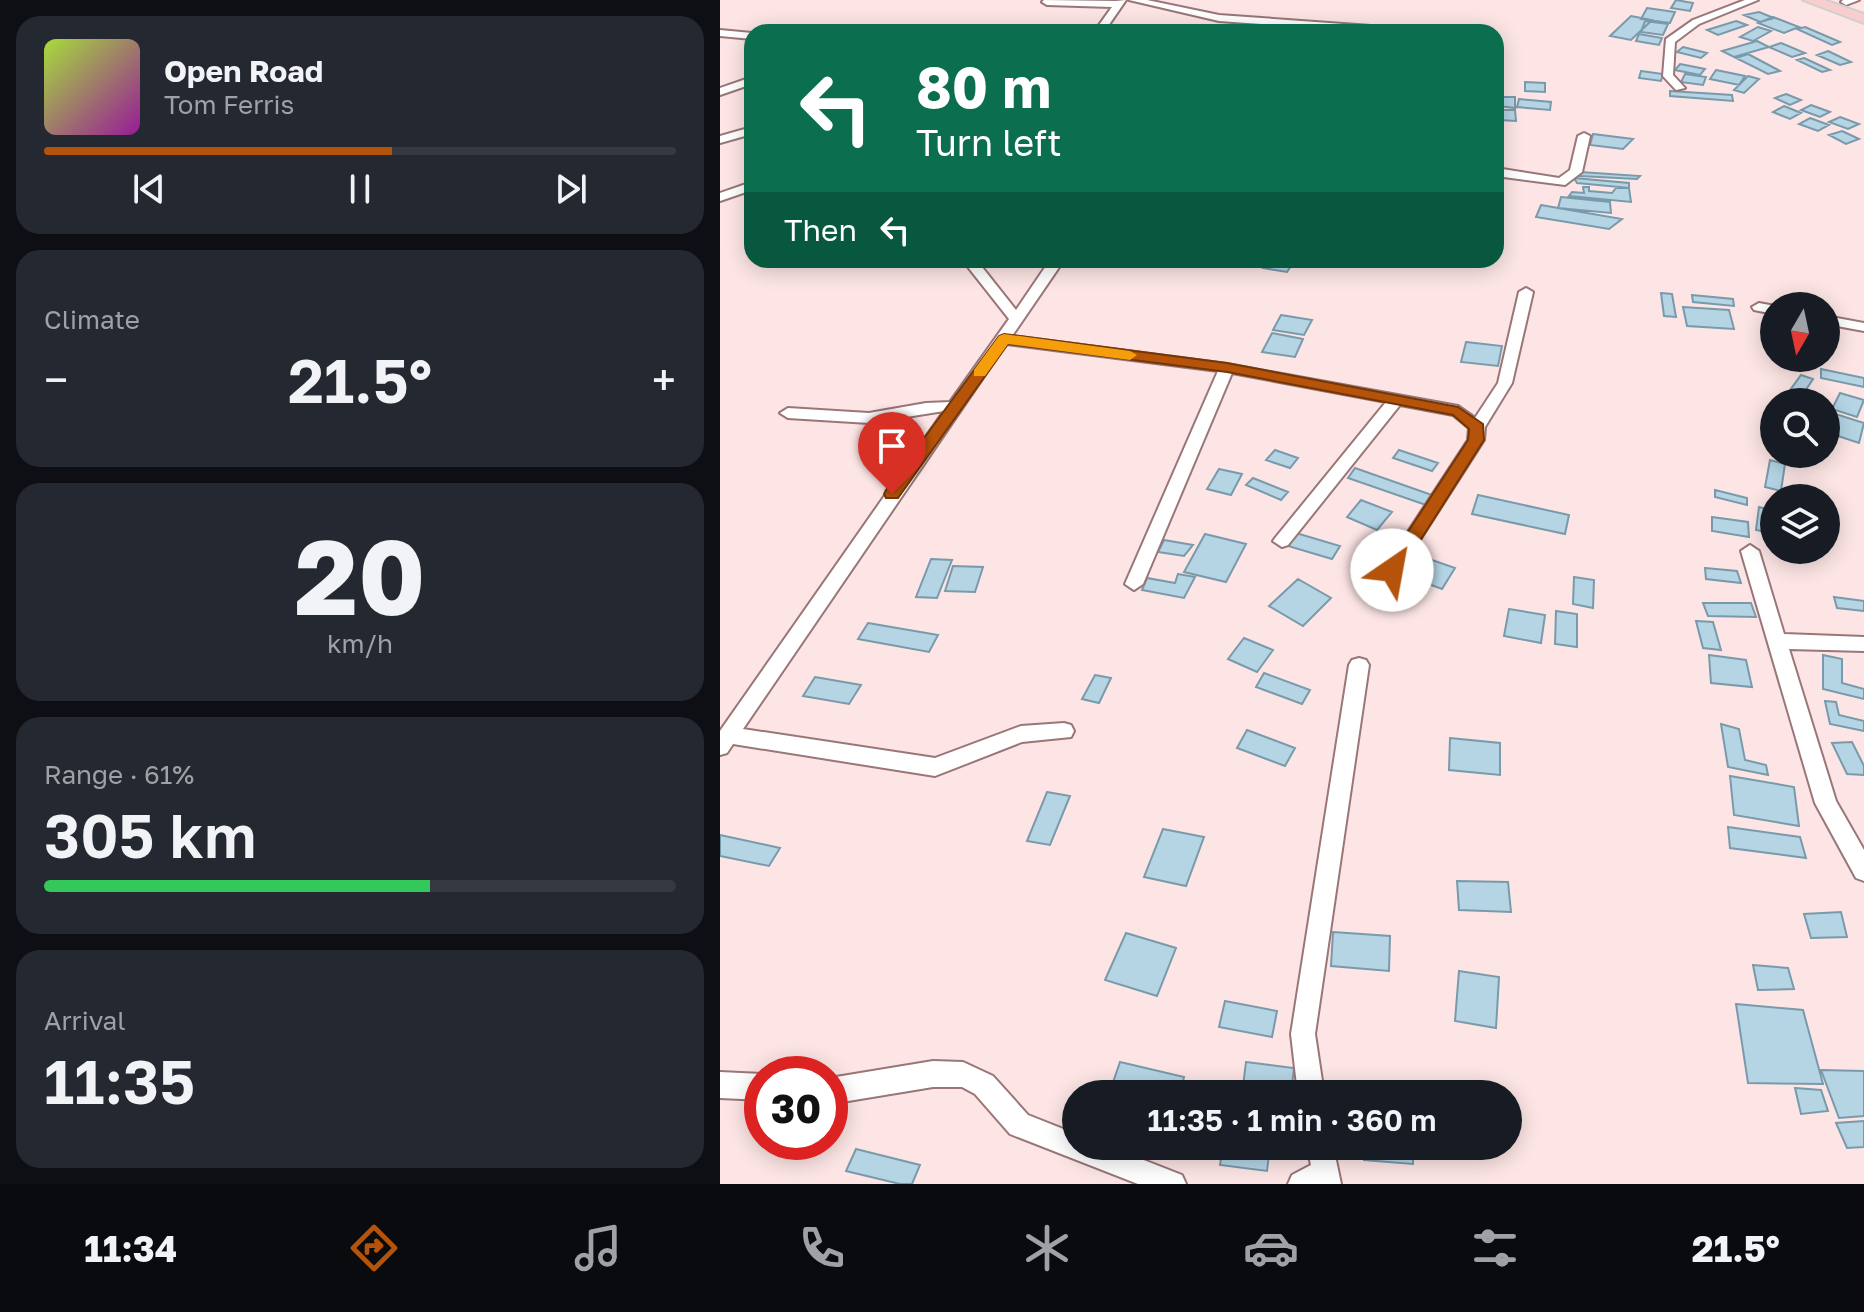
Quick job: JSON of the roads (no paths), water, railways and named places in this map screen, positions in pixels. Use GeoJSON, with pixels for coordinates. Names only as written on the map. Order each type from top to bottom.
{"type":"FeatureCollection","features":[{"type":"Feature","properties":{"kind":"main road"},"geometry":{"type":"LineString","coordinates":[[1810,0],[1864,19]]}},
{"type":"Feature","properties":{"kind":"main road"},"geometry":{"type":"LineString","coordinates":[[1847,1],[1864,9]]}},
{"type":"Feature","properties":{"kind":"street"},"geometry":{"type":"LineString","coordinates":[[1134,0],[1219,18],[1302,24]]}},
{"type":"Feature","properties":{"kind":"street"},"geometry":{"type":"LineString","coordinates":[[1194,13],[1211,0]]}},
{"type":"Feature","properties":{"kind":"street"},"geometry":{"type":"LineString","coordinates":[[1680,88],[1668,76],[1670,41],[1696,22],[1753,0]]}},
{"type":"Feature","properties":{"kind":"street"},"geometry":{"type":"LineString","coordinates":[[1047,2],[1120,2]]}},
{"type":"Feature","properties":{"kind":"street"},"geometry":{"type":"LineString","coordinates":[[1105,24],[1120,2]]}},
{"type":"Feature","properties":{"kind":"street"},"geometry":{"type":"LineString","coordinates":[[1215,24],[1219,18]]}},
{"type":"Feature","properties":{"kind":"street"},"geometry":{"type":"LineString","coordinates":[[720,33],[744,35]]}},
{"type":"Feature","properties":{"kind":"street"},"geometry":{"type":"LineString","coordinates":[[720,92],[744,83]]}},
{"type":"Feature","properties":{"kind":"street"},"geometry":{"type":"LineString","coordinates":[[720,140],[744,132]]}},
{"type":"Feature","properties":{"kind":"street"},"geometry":{"type":"LineString","coordinates":[[1504,173],[1561,182],[1576,172],[1584,136]]}},
{"type":"Feature","properties":{"kind":"street"},"geometry":{"type":"LineString","coordinates":[[720,197],[744,189]]}},
{"type":"Feature","properties":{"kind":"street"},"geometry":{"type":"LineString","coordinates":[[976,268],[1016,319]]}},
{"type":"Feature","properties":{"kind":"street"},"geometry":{"type":"LineString","coordinates":[[1051,268],[823,592],[724,741],[935,767],[1021,734],[1064,731]]}},
{"type":"Feature","properties":{"kind":"street"},"geometry":{"type":"LineString","coordinates":[[1392,570],[1476,440],[1477,427],[1505,383],[1526,292]]}},
{"type":"Feature","properties":{"kind":"street"},"geometry":{"type":"LineString","coordinates":[[1840,323],[1864,327]]}},
{"type":"Feature","properties":{"kind":"street"},"geometry":{"type":"LineString","coordinates":[[1004,339],[1227,368],[1397,399],[1458,411],[1477,427]]}},
{"type":"Feature","properties":{"kind":"street"},"geometry":{"type":"LineString","coordinates":[[1134,584],[1227,368]]}},
{"type":"Feature","properties":{"kind":"street"},"geometry":{"type":"LineString","coordinates":[[1282,541],[1397,399]]}},
{"type":"Feature","properties":{"kind":"street"},"geometry":{"type":"LineString","coordinates":[[788,413],[855,419],[881,417],[929,405],[954,407]]}},
{"type":"Feature","properties":{"kind":"street"},"geometry":{"type":"LineString","coordinates":[[1750,551],[1826,803],[1864,871]]}},
{"type":"Feature","properties":{"kind":"street"},"geometry":{"type":"LineString","coordinates":[[1775,641],[1864,644]]}},
{"type":"Feature","properties":{"kind":"street"},"geometry":{"type":"LineString","coordinates":[[1309,1080],[1303,1034],[1359,665]]}},
{"type":"Feature","properties":{"kind":"street"},"geometry":{"type":"LineString","coordinates":[[848,1088],[933,1074],[963,1075],[984,1085],[1019,1125],[1173,1184]]}},
{"type":"Feature","properties":{"kind":"street"},"geometry":{"type":"LineString","coordinates":[[720,1085],[744,1086]]}}]}
